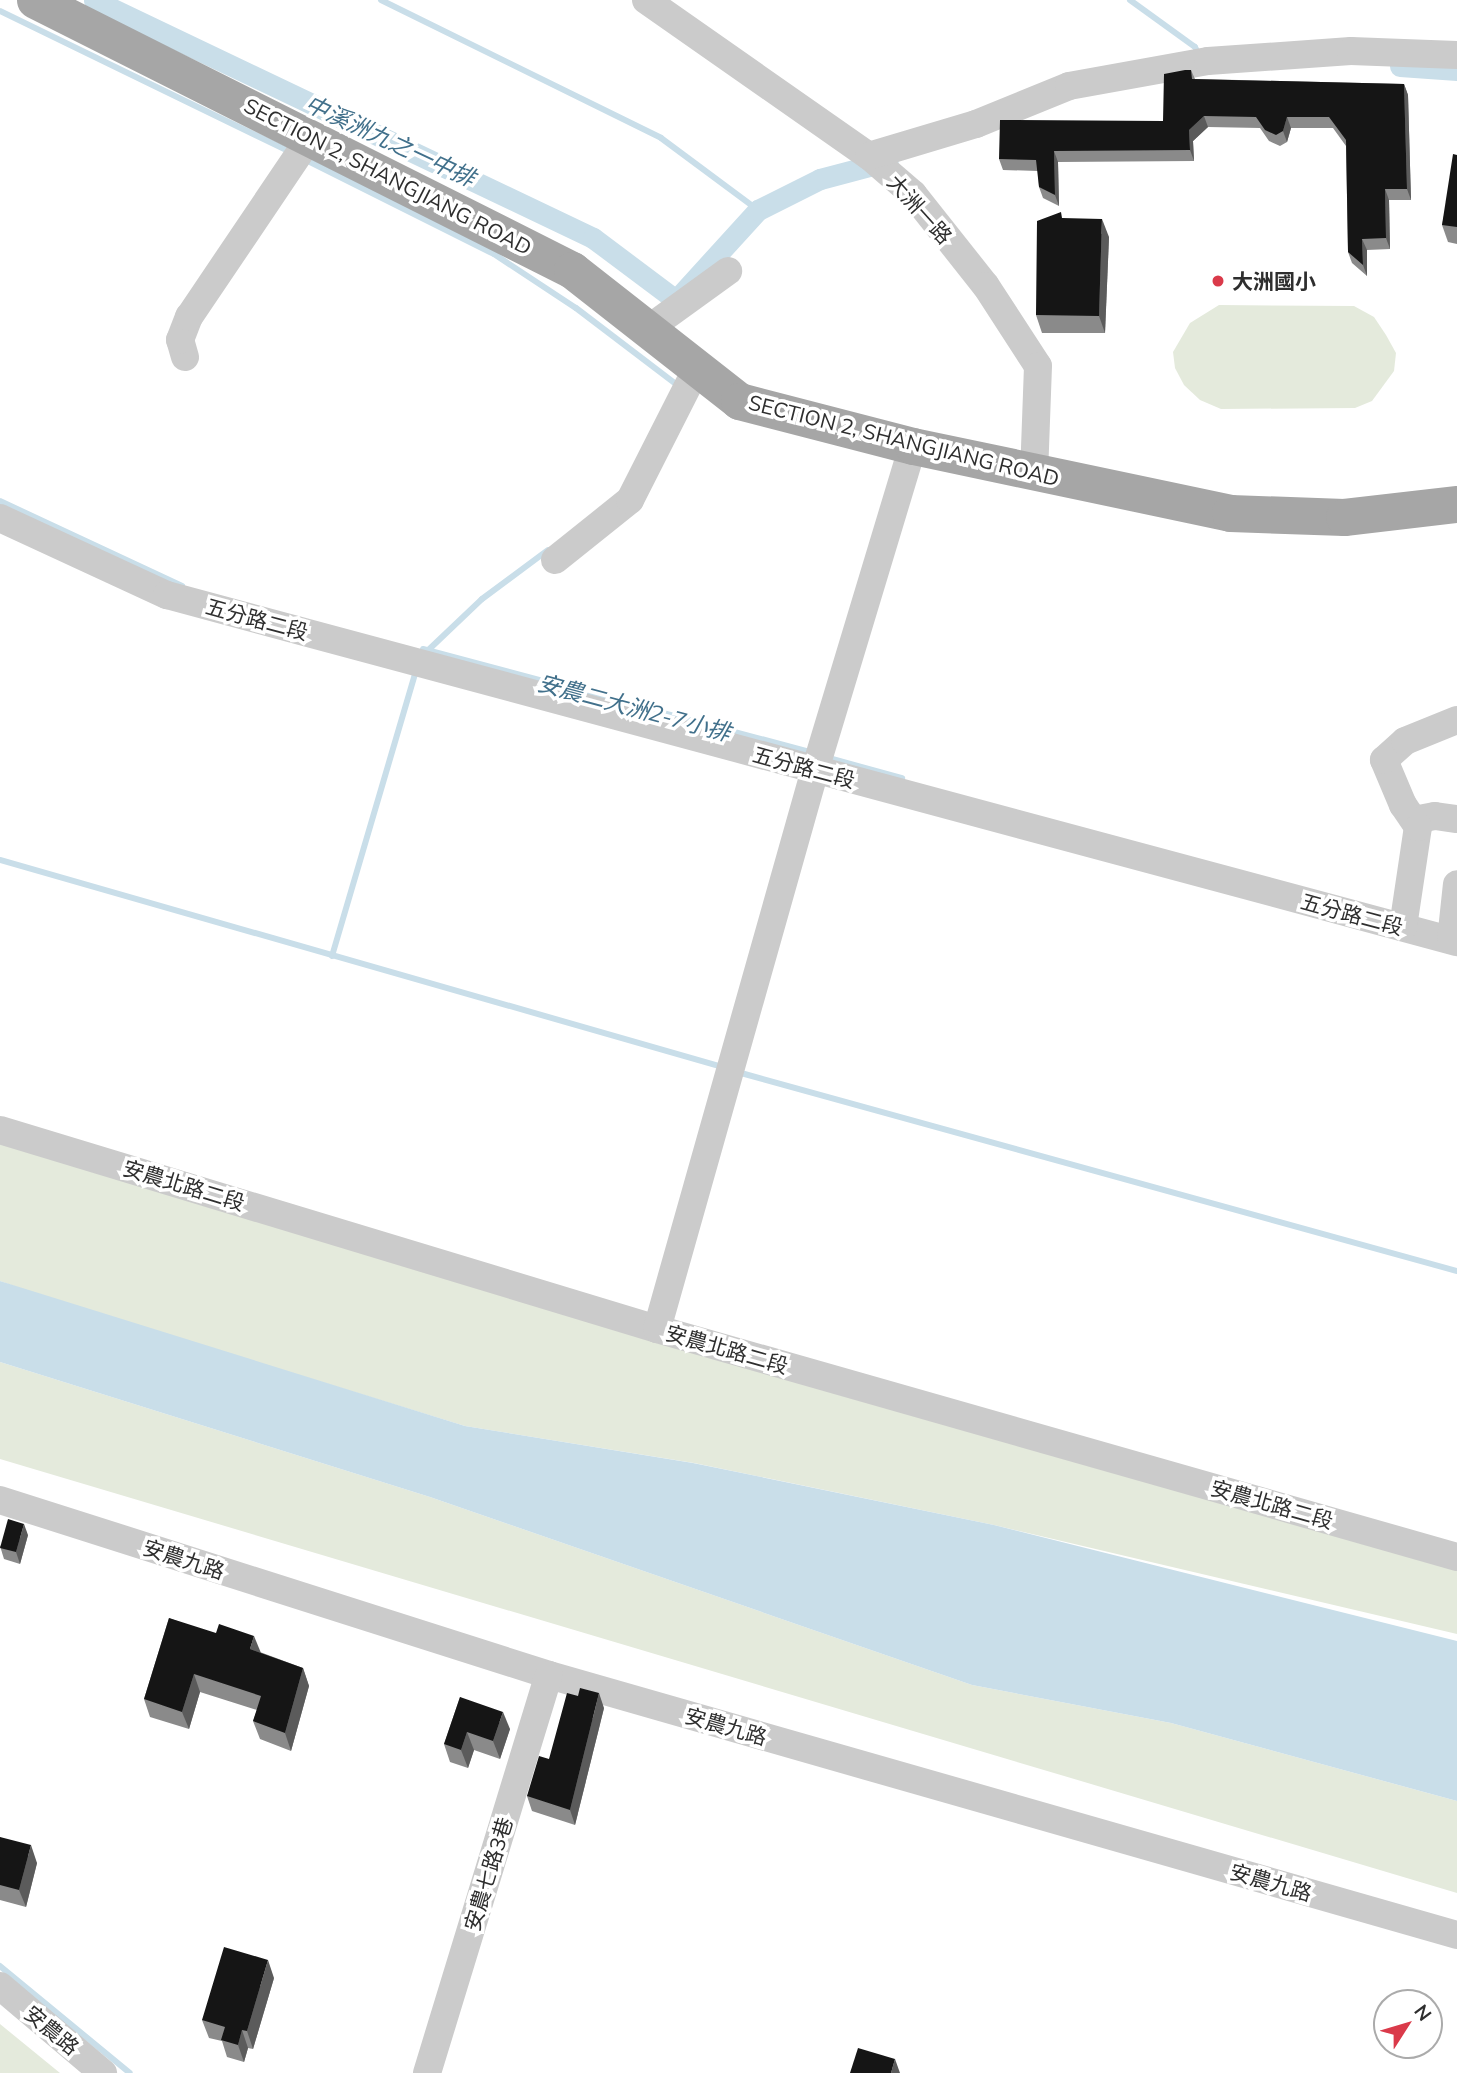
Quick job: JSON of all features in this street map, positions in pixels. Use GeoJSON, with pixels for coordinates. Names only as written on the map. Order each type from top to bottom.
{"type":"FeatureCollection","features":[{"type":"Feature","properties":{"kind":"main road","name":"SECTION 2, SHANGJIANG ROAD"},"geometry":{"type":"LineString","coordinates":[[35,0],[311,136],[572,270],[739,401],[913,446],[1230,513],[1344,517],[1457,504]]}},
{"type":"Feature","properties":{"kind":"street","name":"大洲一路"},"geometry":{"type":"LineString","coordinates":[[646,0],[869,156],[913,194],[986,286],[1038,366],[1034,473]]}},
{"type":"Feature","properties":{"kind":"street"},"geometry":{"type":"LineString","coordinates":[[869,156],[976,124],[1069,86],[1208,61],[1351,51],[1457,55]]}},
{"type":"Feature","properties":{"kind":"street"},"geometry":{"type":"LineString","coordinates":[[185,357],[180,340],[189,317],[311,136]]}},
{"type":"Feature","properties":{"kind":"street"},"geometry":{"type":"LineString","coordinates":[[648,329],[728,271]]}},
{"type":"Feature","properties":{"kind":"street"},"geometry":{"type":"LineString","coordinates":[[555,560],[630,500],[696,368]]}},
{"type":"Feature","properties":{"kind":"street"},"geometry":{"type":"LineString","coordinates":[[657,1329],[816,770],[913,446]]}},
{"type":"Feature","properties":{"kind":"street","name":"五分路二段"},"geometry":{"type":"LineString","coordinates":[[0,519],[167,595],[1454,941]]}},
{"type":"Feature","properties":{"kind":"street"},"geometry":{"type":"LineString","coordinates":[[1403,927],[1418,827],[1384,761],[1405,741],[1457,720]]}},
{"type":"Feature","properties":{"kind":"street"},"geometry":{"type":"LineString","coordinates":[[1414,820],[1435,816],[1457,818]]}},
{"type":"Feature","properties":{"kind":"street"},"geometry":{"type":"LineString","coordinates":[[1454,941],[1457,884]]}},
{"type":"Feature","properties":{"kind":"street","name":"安農北路二段"},"geometry":{"type":"LineString","coordinates":[[0,1130],[657,1329],[1457,1557]]}},
{"type":"Feature","properties":{"kind":"street","name":"安農九路"},"geometry":{"type":"LineString","coordinates":[[0,1500],[549,1675],[1457,1935]]}},
{"type":"Feature","properties":{"kind":"street","name":"安農七路3巷"},"geometry":{"type":"LineString","coordinates":[[427,2073],[549,1675]]}},
{"type":"Feature","properties":{"kind":"street","name":"安農路"},"geometry":{"type":"LineString","coordinates":[[0,1986],[103,2073]]}},
{"type":"Feature","properties":{"kind":"shaded area"},"geometry":{"type":"Polygon","coordinates":[[[1219,305],[1354,306],[1374,317],[1386,335],[1396,353],[1394,371],[1372,401],[1355,408],[1221,409],[1200,400],[1184,385],[1175,368],[1173,352],[1190,323],[1219,305]]]}},
{"type":"Feature","properties":{"kind":"shaded area"},"geometry":{"type":"Polygon","coordinates":[[[0,1139],[1457,1570],[1457,1634],[994,1525],[694,1463],[465,1426],[51,1299],[0,1281],[0,1139]]]}},
{"type":"Feature","properties":{"kind":"shaded area"},"geometry":{"type":"Polygon","coordinates":[[[0,1362],[430,1497],[972,1685],[1171,1723],[1457,1801],[1457,1893],[0,1459],[0,1362]]]}},
{"type":"Feature","properties":{"kind":"shaded area"},"geometry":{"type":"Polygon","coordinates":[[[0,2024],[60,2073],[0,2073],[0,2024]]]}},
{"type":"Feature","properties":{"kind":"water"},"geometry":{"type":"Polygon","coordinates":[[[0,1281],[465,1426],[693,1463],[994,1525],[1457,1641],[1457,1801],[1171,1723],[972,1685],[430,1497],[0,1362],[0,1281]]]}},
{"type":"Feature","properties":{"kind":"building"},"geometry":{"type":"Polygon","coordinates":[[[1191,70],[1192,79],[1404,84],[1407,189],[1385,189],[1386,238],[1362,239],[1363,265],[1348,252],[1346,140],[1329,117],[1287,117],[1283,131],[1276,135],[1265,130],[1256,117],[1204,116],[1189,130],[1190,150],[1054,151],[1055,195],[1039,187],[1036,160],[999,159],[1000,120],[1163,121],[1164,74],[1191,70]]]}},
{"type":"Feature","properties":{"kind":"building"},"geometry":{"type":"Polygon","coordinates":[[[1453,154],[1457,155],[1457,227],[1442,225],[1453,154]]]}},
{"type":"Feature","properties":{"kind":"building"},"geometry":{"type":"Polygon","coordinates":[[[1061,212],[1062,218],[1102,219],[1099,316],[1036,315],[1037,221],[1061,212]]]}},
{"type":"Feature","properties":{"kind":"building"},"geometry":{"type":"Polygon","coordinates":[[[8,1519],[24,1524],[16,1552],[0,1548],[8,1519]]]}},
{"type":"Feature","properties":{"kind":"building"},"geometry":{"type":"Polygon","coordinates":[[[169,1618],[216,1633],[219,1624],[254,1636],[250,1649],[303,1668],[285,1733],[253,1721],[261,1696],[194,1674],[182,1712],[144,1699],[169,1618]]]}},
{"type":"Feature","properties":{"kind":"building"},"geometry":{"type":"Polygon","coordinates":[[[580,1688],[599,1693],[570,1810],[527,1796],[539,1756],[549,1759],[567,1693],[578,1696],[580,1688]]]}},
{"type":"Feature","properties":{"kind":"building"},"geometry":{"type":"Polygon","coordinates":[[[460,1697],[503,1712],[493,1741],[467,1732],[461,1750],[444,1744],[460,1697]]]}},
{"type":"Feature","properties":{"kind":"building"},"geometry":{"type":"Polygon","coordinates":[[[0,1837],[31,1845],[19,1890],[0,1885],[0,1837]]]}},
{"type":"Feature","properties":{"kind":"building"},"geometry":{"type":"Polygon","coordinates":[[[224,1947],[268,1960],[247,2031],[242,2030],[238,2045],[221,2040],[225,2027],[202,2020],[224,1947]]]}},
{"type":"Feature","properties":{"kind":"building"},"geometry":{"type":"Polygon","coordinates":[[[858,2048],[895,2059],[891,2073],[850,2073],[858,2048]]]}},
{"type":"Feature","properties":{"kind":"waterway","name":"中溪洲九之一中排"},"geometry":{"type":"LineString","coordinates":[[94,0],[593,238],[676,300],[758,210],[820,179],[888,161]]}},
{"type":"Feature","properties":{"kind":"waterway"},"geometry":{"type":"LineString","coordinates":[[381,0],[661,138],[758,210]]}},
{"type":"Feature","properties":{"kind":"waterway"},"geometry":{"type":"LineString","coordinates":[[1130,0],[1195,47],[1199,55]]}},
{"type":"Feature","properties":{"kind":"waterway"},"geometry":{"type":"LineString","coordinates":[[0,11],[291,152]]}},
{"type":"Feature","properties":{"kind":"waterway"},"geometry":{"type":"LineString","coordinates":[[1400,66],[1457,70]]}},
{"type":"Feature","properties":{"kind":"waterway"},"geometry":{"type":"LineString","coordinates":[[304,159],[494,254],[576,308],[677,385]]}},
{"type":"Feature","properties":{"kind":"waterway","name":"安農二大洲2-7小排"},"geometry":{"type":"LineString","coordinates":[[0,501],[182,586]]}},
{"type":"Feature","properties":{"kind":"waterway"},"geometry":{"type":"LineString","coordinates":[[421,657],[482,599],[548,550]]}},
{"type":"Feature","properties":{"kind":"waterway","name":"安農二大洲2-7小排"},"geometry":{"type":"LineString","coordinates":[[423,649],[811,752]]}},
{"type":"Feature","properties":{"kind":"waterway"},"geometry":{"type":"LineString","coordinates":[[332,956],[416,671]]}},
{"type":"Feature","properties":{"kind":"waterway","name":"安農二大洲2-7小排"},"geometry":{"type":"LineString","coordinates":[[825,757],[902,778]]}},
{"type":"Feature","properties":{"kind":"waterway"},"geometry":{"type":"LineString","coordinates":[[0,860],[723,1067]]}},
{"type":"Feature","properties":{"kind":"waterway"},"geometry":{"type":"LineString","coordinates":[[741,1073],[1457,1271]]}},
{"type":"Feature","properties":{"kind":"waterway"},"geometry":{"type":"LineString","coordinates":[[0,1966],[130,2073]]}},
{"type":"Feature","properties":{"kind":"place","name":"大洲國小"},"geometry":{"type":"Point","coordinates":[1218,281]}}]}
